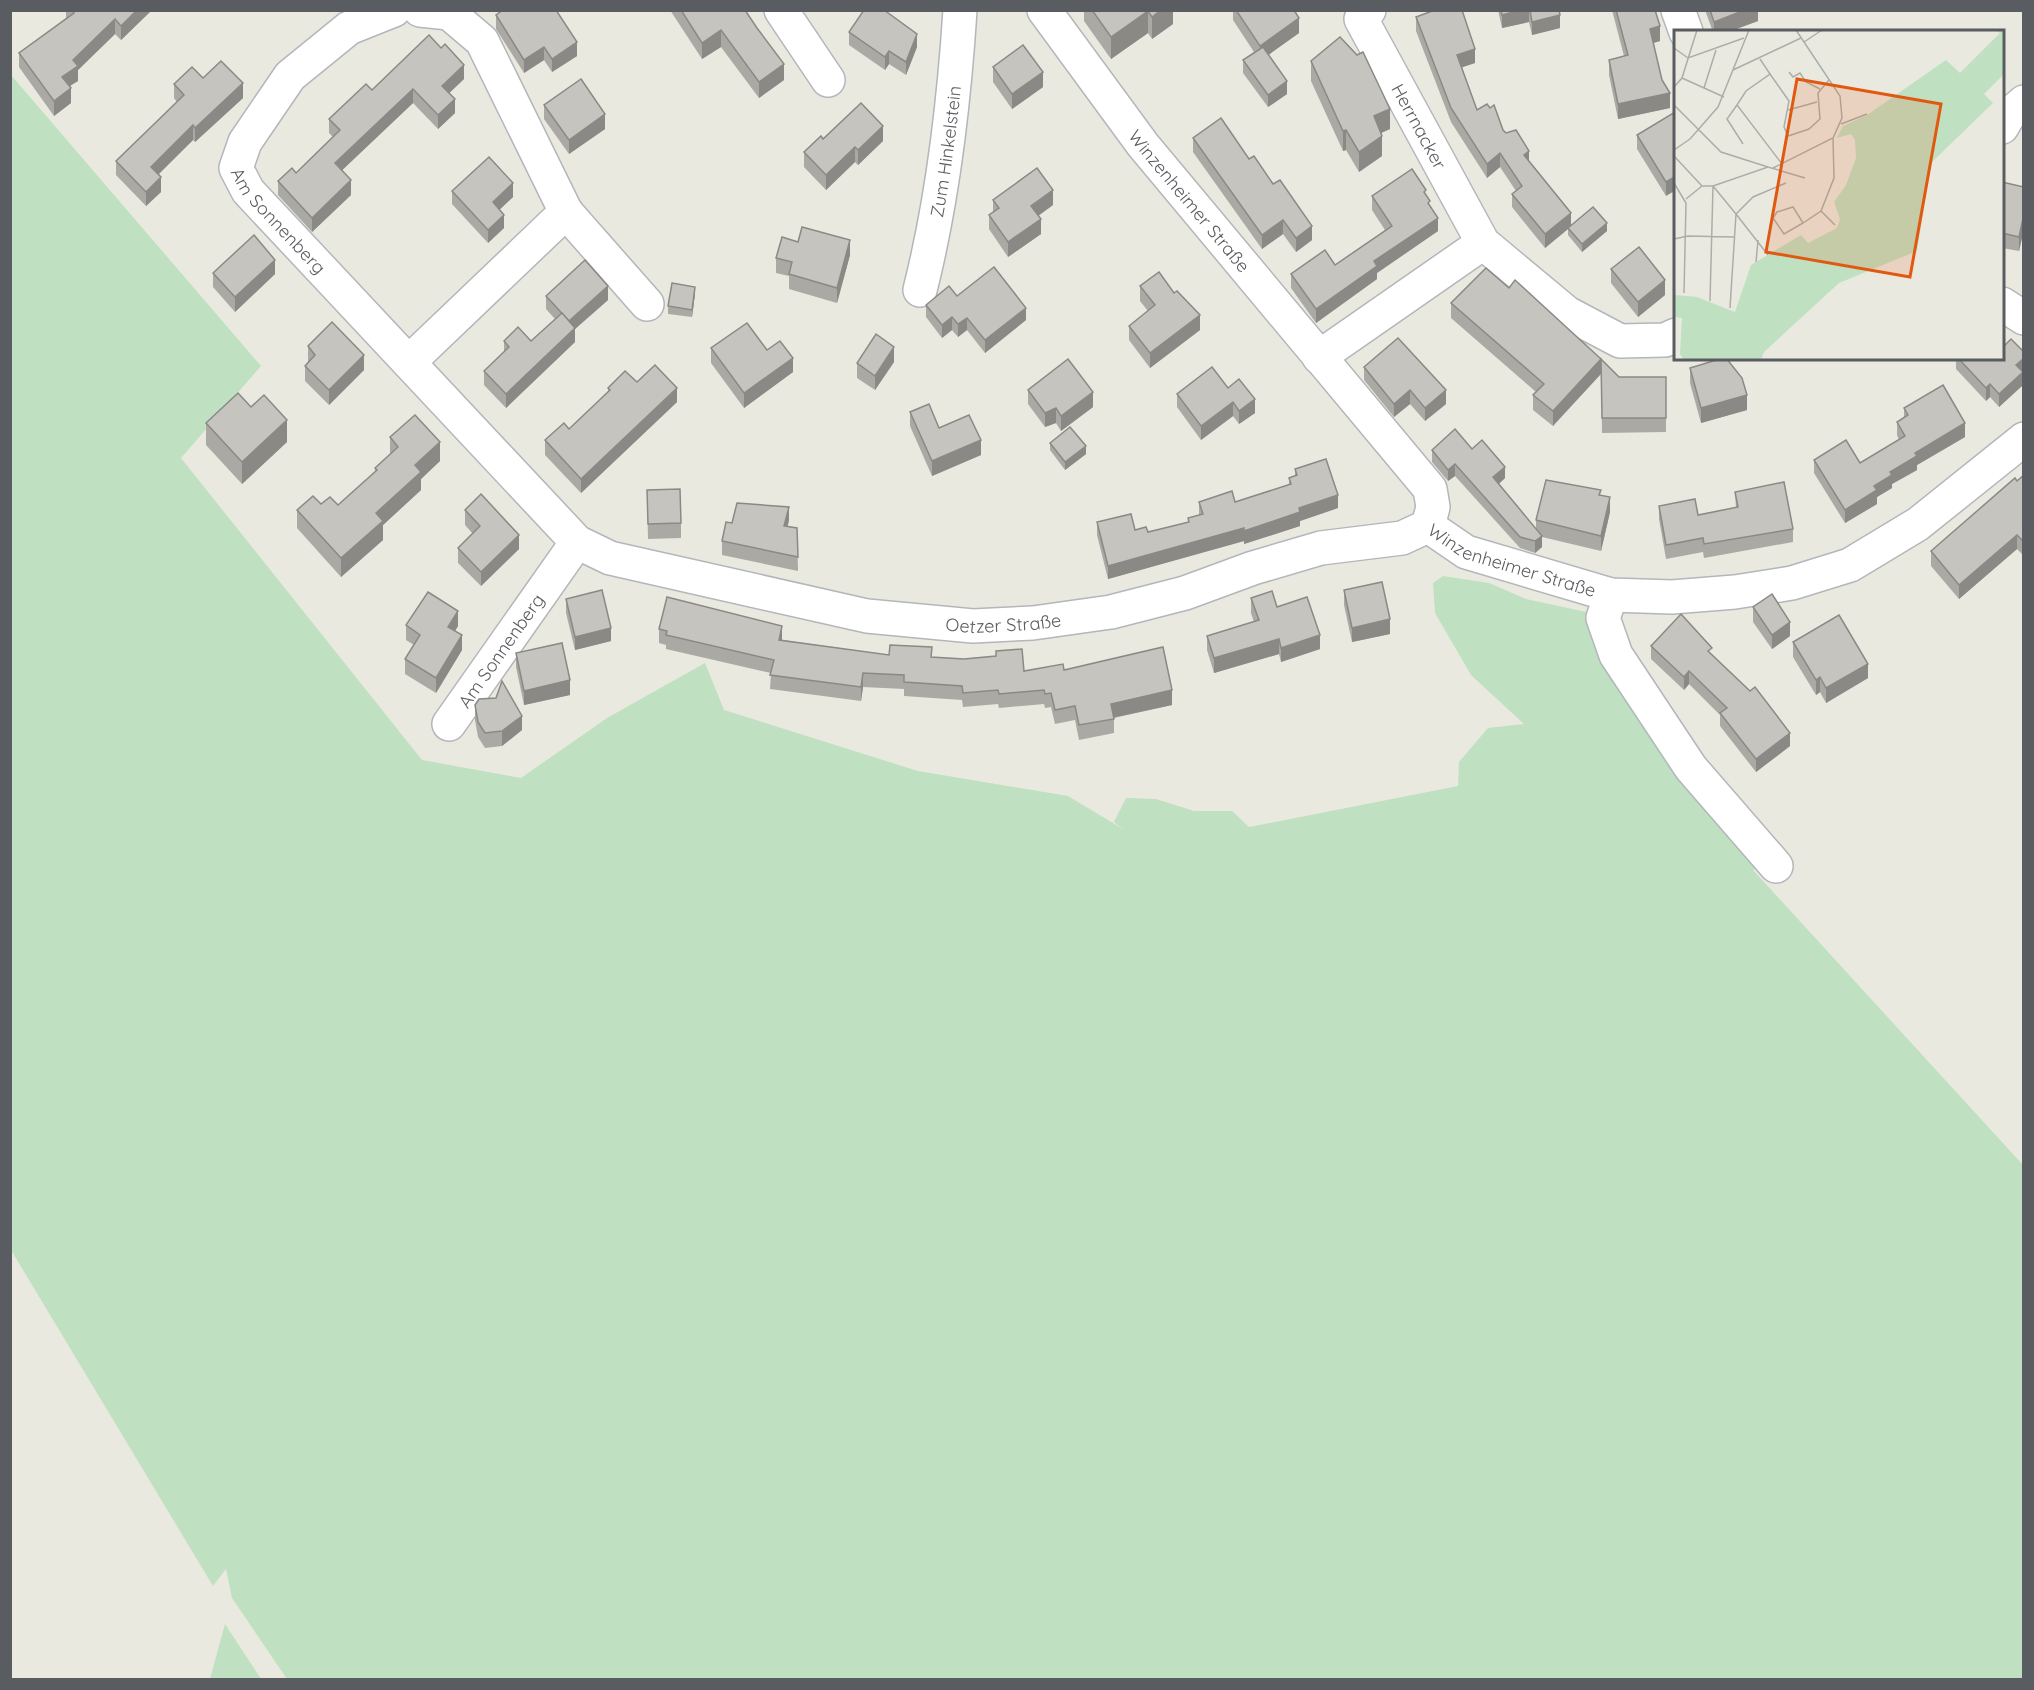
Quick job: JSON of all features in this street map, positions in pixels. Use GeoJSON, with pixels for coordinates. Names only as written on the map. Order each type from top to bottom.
{"type":"FeatureCollection","features":[{"type":"Feature","properties":{"kind":"street","name":"Am Sonnenberg"},"geometry":{"type":"LineString","coordinates":[[394,10],[349,28],[290,76],[245,142],[236,168],[248,191],[410,361],[577,542],[449,724]]}},
{"type":"Feature","properties":{"kind":"street"},"geometry":{"type":"LineString","coordinates":[[420,10],[449,13],[482,41],[566,212],[648,304]]}},
{"type":"Feature","properties":{"kind":"street"},"geometry":{"type":"LineString","coordinates":[[781,10],[828,80]]}},
{"type":"Feature","properties":{"kind":"street","name":"Zum Hinkelstein"},"geometry":{"type":"LineString","coordinates":[[920,290],[933,240],[956,73],[960,10]]}},
{"type":"Feature","properties":{"kind":"street","name":"Winzenheimer Straße"},"geometry":{"type":"LineString","coordinates":[[1044,10],[1143,145],[1430,489],[1433,507],[1428,526],[1466,552],[1611,595],[1672,597],[1735,592],[1792,583],[1851,565],[1918,524],[2024,439]]}},
{"type":"Feature","properties":{"kind":"street","name":"Herrnacker"},"geometry":{"type":"LineString","coordinates":[[1369,10],[1361,19],[1483,243],[1567,313],[1620,341],[1665,340],[1674,336]]}},
{"type":"Feature","properties":{"kind":"street"},"geometry":{"type":"LineString","coordinates":[[1678,10],[1685,30]]}},
{"type":"Feature","properties":{"kind":"street"},"geometry":{"type":"LineString","coordinates":[[410,361],[566,212]]}},
{"type":"Feature","properties":{"kind":"street"},"geometry":{"type":"LineString","coordinates":[[1319,357],[1483,243]]}},
{"type":"Feature","properties":{"kind":"street"},"geometry":{"type":"LineString","coordinates":[[2004,305],[2024,318]]}},
{"type":"Feature","properties":{"kind":"street","name":"Oetzer Straße"},"geometry":{"type":"LineString","coordinates":[[577,542],[610,558],[867,616],[973,626],[1033,623],[1111,612],[1185,593],[1253,568],[1321,548],[1402,538],[1428,526]]}},
{"type":"Feature","properties":{"kind":"street"},"geometry":{"type":"LineString","coordinates":[[1611,595],[1603,618],[1616,656],[1691,768],[1776,866]]}},
{"type":"Feature","properties":{"kind":"green space"},"geometry":{"type":"Polygon","coordinates":[[[11,75],[261,366],[181,458],[422,760],[521,778],[607,718],[705,663],[724,710],[918,771],[1068,796],[1123,829],[1114,822],[1126,798],[1156,799],[1194,811],[1232,811],[1249,827],[1458,786],[1459,762],[1488,728],[1524,724],[1471,675],[1435,613],[1433,583],[1443,576],[1489,583],[1526,599],[1591,613],[1759,868],[1753,870],[2023,1165],[2023,1679],[287,1679],[232,1598],[226,1569],[213,1586],[11,1250],[11,75]]]}},
{"type":"Feature","properties":{"kind":"green space"},"geometry":{"type":"Polygon","coordinates":[[[225,1624],[261,1679],[210,1679],[225,1624]]]}},
{"type":"Feature","properties":{"kind":"building"},"geometry":{"type":"Polygon","coordinates":[[[72,10],[137,10],[121,26],[115,19],[73,60],[78,66],[62,77],[71,88],[54,101],[19,53],[74,13],[72,10]]]}},
{"type":"Feature","properties":{"kind":"building"},"geometry":{"type":"Polygon","coordinates":[[[503,10],[556,10],[577,42],[552,59],[544,47],[524,60],[496,15],[503,10]]]}},
{"type":"Feature","properties":{"kind":"building"},"geometry":{"type":"Polygon","coordinates":[[[681,10],[745,10],[784,64],[759,82],[721,30],[702,43],[681,10]]]}},
{"type":"Feature","properties":{"kind":"building"},"geometry":{"type":"Polygon","coordinates":[[[864,10],[884,10],[917,34],[906,62],[889,51],[885,57],[849,32],[864,10]]]}},
{"type":"Feature","properties":{"kind":"building"},"geometry":{"type":"Polygon","coordinates":[[[1092,10],[1161,10],[1152,17],[1148,11],[1111,37],[1092,10]]]}},
{"type":"Feature","properties":{"kind":"building"},"geometry":{"type":"Polygon","coordinates":[[[1236,10],[1294,10],[1299,18],[1260,46],[1236,10]]]}},
{"type":"Feature","properties":{"kind":"building"},"geometry":{"type":"Polygon","coordinates":[[[1435,10],[1462,10],[1475,49],[1457,55],[1477,110],[1487,104],[1490,108],[1494,105],[1503,130],[1506,133],[1516,130],[1529,151],[1524,155],[1571,213],[1545,234],[1512,194],[1522,186],[1500,153],[1487,164],[1451,108],[1416,17],[1435,10]]]}},
{"type":"Feature","properties":{"kind":"building"},"geometry":{"type":"Polygon","coordinates":[[[1501,10],[1521,10],[1502,15],[1501,10]]]}},
{"type":"Feature","properties":{"kind":"building"},"geometry":{"type":"Polygon","coordinates":[[[1530,10],[1559,10],[1560,15],[1532,22],[1530,10]]]}},
{"type":"Feature","properties":{"kind":"building"},"geometry":{"type":"Polygon","coordinates":[[[1616,10],[1655,10],[1660,26],[1650,29],[1662,80],[1670,93],[1618,104],[1609,60],[1628,55],[1616,10]]]}},
{"type":"Feature","properties":{"kind":"building"},"geometry":{"type":"Polygon","coordinates":[[[1710,10],[1745,10],[1714,22],[1710,10]]]}},
{"type":"Feature","properties":{"kind":"building"},"geometry":{"type":"Polygon","coordinates":[[[429,35],[441,48],[445,44],[464,65],[442,86],[455,99],[438,115],[413,89],[335,163],[351,180],[312,218],[278,181],[292,168],[296,173],[340,130],[329,119],[366,84],[372,90],[429,35]]]}},
{"type":"Feature","properties":{"kind":"building"},"geometry":{"type":"Polygon","coordinates":[[[1340,37],[1357,55],[1363,52],[1390,109],[1374,116],[1382,136],[1359,152],[1346,130],[1343,131],[1311,61],[1340,37]]]}},
{"type":"Feature","properties":{"kind":"building"},"geometry":{"type":"Polygon","coordinates":[[[1023,45],[1043,72],[1012,94],[993,67],[1023,45]]]}},
{"type":"Feature","properties":{"kind":"building"},"geometry":{"type":"Polygon","coordinates":[[[1263,47],[1287,81],[1268,95],[1243,60],[1263,47]]]}},
{"type":"Feature","properties":{"kind":"building"},"geometry":{"type":"Polygon","coordinates":[[[221,61],[243,83],[195,128],[193,125],[151,167],[161,177],[146,192],[116,161],[184,95],[174,84],[192,67],[203,78],[221,61]]]}},
{"type":"Feature","properties":{"kind":"building"},"geometry":{"type":"Polygon","coordinates":[[[581,79],[605,114],[569,140],[544,105],[581,79]]]}},
{"type":"Feature","properties":{"kind":"building"},"geometry":{"type":"Polygon","coordinates":[[[861,103],[883,126],[858,150],[855,147],[826,175],[804,152],[821,136],[823,139],[861,103]]]}},
{"type":"Feature","properties":{"kind":"building"},"geometry":{"type":"Polygon","coordinates":[[[1674,113],[1674,177],[1666,182],[1637,135],[1674,113]]]}},
{"type":"Feature","properties":{"kind":"building"},"geometry":{"type":"Polygon","coordinates":[[[1221,118],[1249,159],[1254,156],[1273,184],[1280,180],[1312,226],[1296,238],[1283,220],[1262,235],[1193,138],[1221,118]]]}},
{"type":"Feature","properties":{"kind":"building"},"geometry":{"type":"Polygon","coordinates":[[[489,157],[513,183],[493,202],[504,215],[488,230],[452,191],[489,157]]]}},
{"type":"Feature","properties":{"kind":"building"},"geometry":{"type":"Polygon","coordinates":[[[1037,168],[1053,190],[1031,206],[1041,219],[1008,242],[989,215],[999,208],[993,200],[1037,168]]]}},
{"type":"Feature","properties":{"kind":"building"},"geometry":{"type":"Polygon","coordinates":[[[1412,169],[1426,190],[1424,192],[1430,201],[1428,203],[1438,218],[1374,261],[1377,266],[1316,309],[1291,274],[1325,250],[1335,265],[1392,226],[1372,196],[1412,169]]]}},
{"type":"Feature","properties":{"kind":"building"},"geometry":{"type":"Polygon","coordinates":[[[2004,182],[2024,187],[2024,214],[2019,237],[2004,233],[2004,182]]]}},
{"type":"Feature","properties":{"kind":"building"},"geometry":{"type":"Polygon","coordinates":[[[1593,207],[1607,223],[1582,244],[1568,228],[1593,207]]]}},
{"type":"Feature","properties":{"kind":"building"},"geometry":{"type":"Polygon","coordinates":[[[802,227],[850,240],[837,288],[789,274],[792,262],[776,258],[782,237],[798,242],[802,227]]]}},
{"type":"Feature","properties":{"kind":"building"},"geometry":{"type":"Polygon","coordinates":[[[254,235],[275,260],[235,297],[213,273],[254,235]]]}},
{"type":"Feature","properties":{"kind":"building"},"geometry":{"type":"Polygon","coordinates":[[[1639,247],[1665,280],[1638,302],[1611,269],[1639,247]]]}},
{"type":"Feature","properties":{"kind":"building"},"geometry":{"type":"Polygon","coordinates":[[[585,260],[608,286],[569,321],[546,296],[585,260]]]}},
{"type":"Feature","properties":{"kind":"building"},"geometry":{"type":"Polygon","coordinates":[[[994,267],[1026,308],[985,340],[967,318],[958,324],[952,317],[942,325],[926,305],[949,286],[957,296],[994,267]]]}},
{"type":"Feature","properties":{"kind":"building"},"geometry":{"type":"Polygon","coordinates":[[[1486,268],[1509,288],[1515,280],[1601,359],[1553,411],[1533,395],[1544,384],[1451,303],[1486,268]]]}},
{"type":"Feature","properties":{"kind":"building"},"geometry":{"type":"Polygon","coordinates":[[[1159,272],[1174,293],[1177,291],[1200,315],[1150,353],[1129,326],[1155,305],[1140,286],[1159,272]]]}},
{"type":"Feature","properties":{"kind":"building"},"geometry":{"type":"Polygon","coordinates":[[[672,283],[695,287],[692,310],[668,306],[672,283]]]}},
{"type":"Feature","properties":{"kind":"building"},"geometry":{"type":"Polygon","coordinates":[[[562,313],[575,328],[506,394],[484,371],[509,347],[504,341],[518,327],[531,341],[562,313]]]}},
{"type":"Feature","properties":{"kind":"building"},"geometry":{"type":"Polygon","coordinates":[[[332,322],[364,355],[329,390],[305,366],[315,355],[308,346],[332,322]]]}},
{"type":"Feature","properties":{"kind":"building"},"geometry":{"type":"Polygon","coordinates":[[[747,323],[767,350],[780,341],[793,358],[744,393],[711,348],[747,323]]]}},
{"type":"Feature","properties":{"kind":"building"},"geometry":{"type":"Polygon","coordinates":[[[876,334],[894,347],[875,376],[857,363],[876,334]]]}},
{"type":"Feature","properties":{"kind":"building"},"geometry":{"type":"Polygon","coordinates":[[[1398,338],[1446,390],[1425,408],[1410,390],[1394,404],[1364,367],[1398,338]]]}},
{"type":"Feature","properties":{"kind":"building"},"geometry":{"type":"Polygon","coordinates":[[[2011,339],[2024,352],[2024,358],[2016,365],[2023,372],[1999,394],[1990,384],[1986,388],[1960,360],[2004,360],[2004,346],[2011,339]]]}},
{"type":"Feature","properties":{"kind":"building"},"geometry":{"type":"Polygon","coordinates":[[[1068,359],[1093,392],[1061,416],[1056,408],[1045,413],[1028,390],[1068,359]]]}},
{"type":"Feature","properties":{"kind":"building"},"geometry":{"type":"Polygon","coordinates":[[[1601,359],[1619,377],[1666,377],[1666,418],[1602,418],[1601,359]]]}},
{"type":"Feature","properties":{"kind":"building"},"geometry":{"type":"Polygon","coordinates":[[[1716,360],[1728,360],[1742,378],[1747,395],[1701,408],[1690,368],[1716,360]]]}},
{"type":"Feature","properties":{"kind":"building"},"geometry":{"type":"Polygon","coordinates":[[[655,365],[677,388],[581,479],[545,440],[564,423],[569,429],[610,390],[608,388],[625,371],[637,382],[655,365]]]}},
{"type":"Feature","properties":{"kind":"building"},"geometry":{"type":"Polygon","coordinates":[[[1212,367],[1228,388],[1239,379],[1255,399],[1239,411],[1233,402],[1201,426],[1177,394],[1212,367]]]}},
{"type":"Feature","properties":{"kind":"building"},"geometry":{"type":"Polygon","coordinates":[[[1943,385],[1965,423],[1915,453],[1917,456],[1890,472],[1892,475],[1874,486],[1877,490],[1845,510],[1814,460],[1846,440],[1860,463],[1905,436],[1897,422],[1908,415],[1904,408],[1943,385]]]}},
{"type":"Feature","properties":{"kind":"building"},"geometry":{"type":"Polygon","coordinates":[[[238,393],[251,407],[264,395],[287,420],[242,462],[206,423],[238,393]]]}},
{"type":"Feature","properties":{"kind":"building"},"geometry":{"type":"Polygon","coordinates":[[[929,404],[939,428],[969,415],[981,440],[932,461],[910,412],[929,404]]]}},
{"type":"Feature","properties":{"kind":"building"},"geometry":{"type":"Polygon","coordinates":[[[415,415],[440,442],[415,465],[421,472],[376,513],[383,521],[341,558],[297,510],[313,496],[321,504],[330,497],[338,505],[377,470],[375,468],[398,447],[390,437],[415,415]]]}},
{"type":"Feature","properties":{"kind":"building"},"geometry":{"type":"Polygon","coordinates":[[[1070,427],[1086,446],[1065,462],[1050,443],[1070,427]]]}},
{"type":"Feature","properties":{"kind":"building"},"geometry":{"type":"Polygon","coordinates":[[[1455,429],[1472,449],[1482,440],[1505,467],[1493,477],[1542,536],[1535,541],[1520,537],[1455,464],[1448,470],[1432,450],[1455,429]]]}},
{"type":"Feature","properties":{"kind":"building"},"geometry":{"type":"Polygon","coordinates":[[[1326,459],[1338,495],[1299,508],[1300,512],[1244,531],[1244,528],[1108,566],[1097,522],[1131,514],[1135,530],[1146,527],[1148,532],[1189,522],[1188,518],[1203,514],[1199,502],[1232,491],[1235,502],[1291,484],[1289,478],[1297,475],[1295,469],[1326,459]]]}},
{"type":"Feature","properties":{"kind":"building"},"geometry":{"type":"Polygon","coordinates":[[[2024,475],[2024,542],[2017,535],[1959,585],[1931,551],[2015,478],[2017,481],[2024,475]]]}},
{"type":"Feature","properties":{"kind":"building"},"geometry":{"type":"Polygon","coordinates":[[[1546,480],[1601,490],[1599,495],[1610,497],[1601,536],[1536,520],[1546,480]]]}},
{"type":"Feature","properties":{"kind":"building"},"geometry":{"type":"Polygon","coordinates":[[[1784,482],[1793,529],[1704,544],[1703,538],[1666,545],[1659,506],[1695,499],[1698,515],[1738,507],[1735,492],[1784,482]]]}},
{"type":"Feature","properties":{"kind":"building"},"geometry":{"type":"Polygon","coordinates":[[[680,489],[681,523],[648,524],[647,490],[680,489]]]}},
{"type":"Feature","properties":{"kind":"building"},"geometry":{"type":"Polygon","coordinates":[[[481,494],[519,535],[481,572],[458,548],[480,526],[465,510],[481,494]]]}},
{"type":"Feature","properties":{"kind":"building"},"geometry":{"type":"Polygon","coordinates":[[[737,503],[789,507],[784,526],[797,528],[798,557],[722,541],[726,522],[732,523],[737,503]]]}},
{"type":"Feature","properties":{"kind":"building"},"geometry":{"type":"Polygon","coordinates":[[[1382,582],[1390,619],[1352,628],[1344,590],[1382,582]]]}},
{"type":"Feature","properties":{"kind":"building"},"geometry":{"type":"Polygon","coordinates":[[[602,590],[611,628],[575,637],[566,599],[602,590]]]}},
{"type":"Feature","properties":{"kind":"building"},"geometry":{"type":"Polygon","coordinates":[[[1272,591],[1277,607],[1307,597],[1320,635],[1281,648],[1279,639],[1214,658],[1207,636],[1259,620],[1251,598],[1272,591]]]}},
{"type":"Feature","properties":{"kind":"building"},"geometry":{"type":"Polygon","coordinates":[[[428,592],[458,611],[448,627],[462,635],[436,678],[405,659],[420,635],[406,625],[428,592]]]}},
{"type":"Feature","properties":{"kind":"building"},"geometry":{"type":"Polygon","coordinates":[[[1772,594],[1790,622],[1772,635],[1753,607],[1772,594]]]}},
{"type":"Feature","properties":{"kind":"building"},"geometry":{"type":"Polygon","coordinates":[[[667,597],[782,626],[779,640],[889,655],[890,645],[932,647],[931,657],[964,659],[996,656],[996,651],[1022,649],[1024,671],[1063,664],[1064,670],[1163,647],[1172,690],[1111,704],[1114,719],[1079,725],[1075,706],[1055,710],[1051,693],[1045,694],[1044,690],[999,694],[998,690],[963,693],[962,686],[904,682],[904,675],[863,673],[861,687],[770,675],[774,660],[666,635],[667,631],[659,629],[667,597]]]}},
{"type":"Feature","properties":{"kind":"building"},"geometry":{"type":"Polygon","coordinates":[[[1681,614],[1712,648],[1708,651],[1750,691],[1755,687],[1790,733],[1756,759],[1720,713],[1727,708],[1689,671],[1684,677],[1651,646],[1681,614]]]}},
{"type":"Feature","properties":{"kind":"building"},"geometry":{"type":"Polygon","coordinates":[[[1839,615],[1868,664],[1826,688],[1820,677],[1816,680],[1793,642],[1839,615]]]}},
{"type":"Feature","properties":{"kind":"building"},"geometry":{"type":"Polygon","coordinates":[[[562,643],[570,680],[524,691],[516,653],[562,643]]]}},
{"type":"Feature","properties":{"kind":"building"},"geometry":{"type":"Polygon","coordinates":[[[502,681],[522,716],[502,731],[485,733],[478,722],[475,705],[479,699],[496,698],[502,681]]]}}]}
